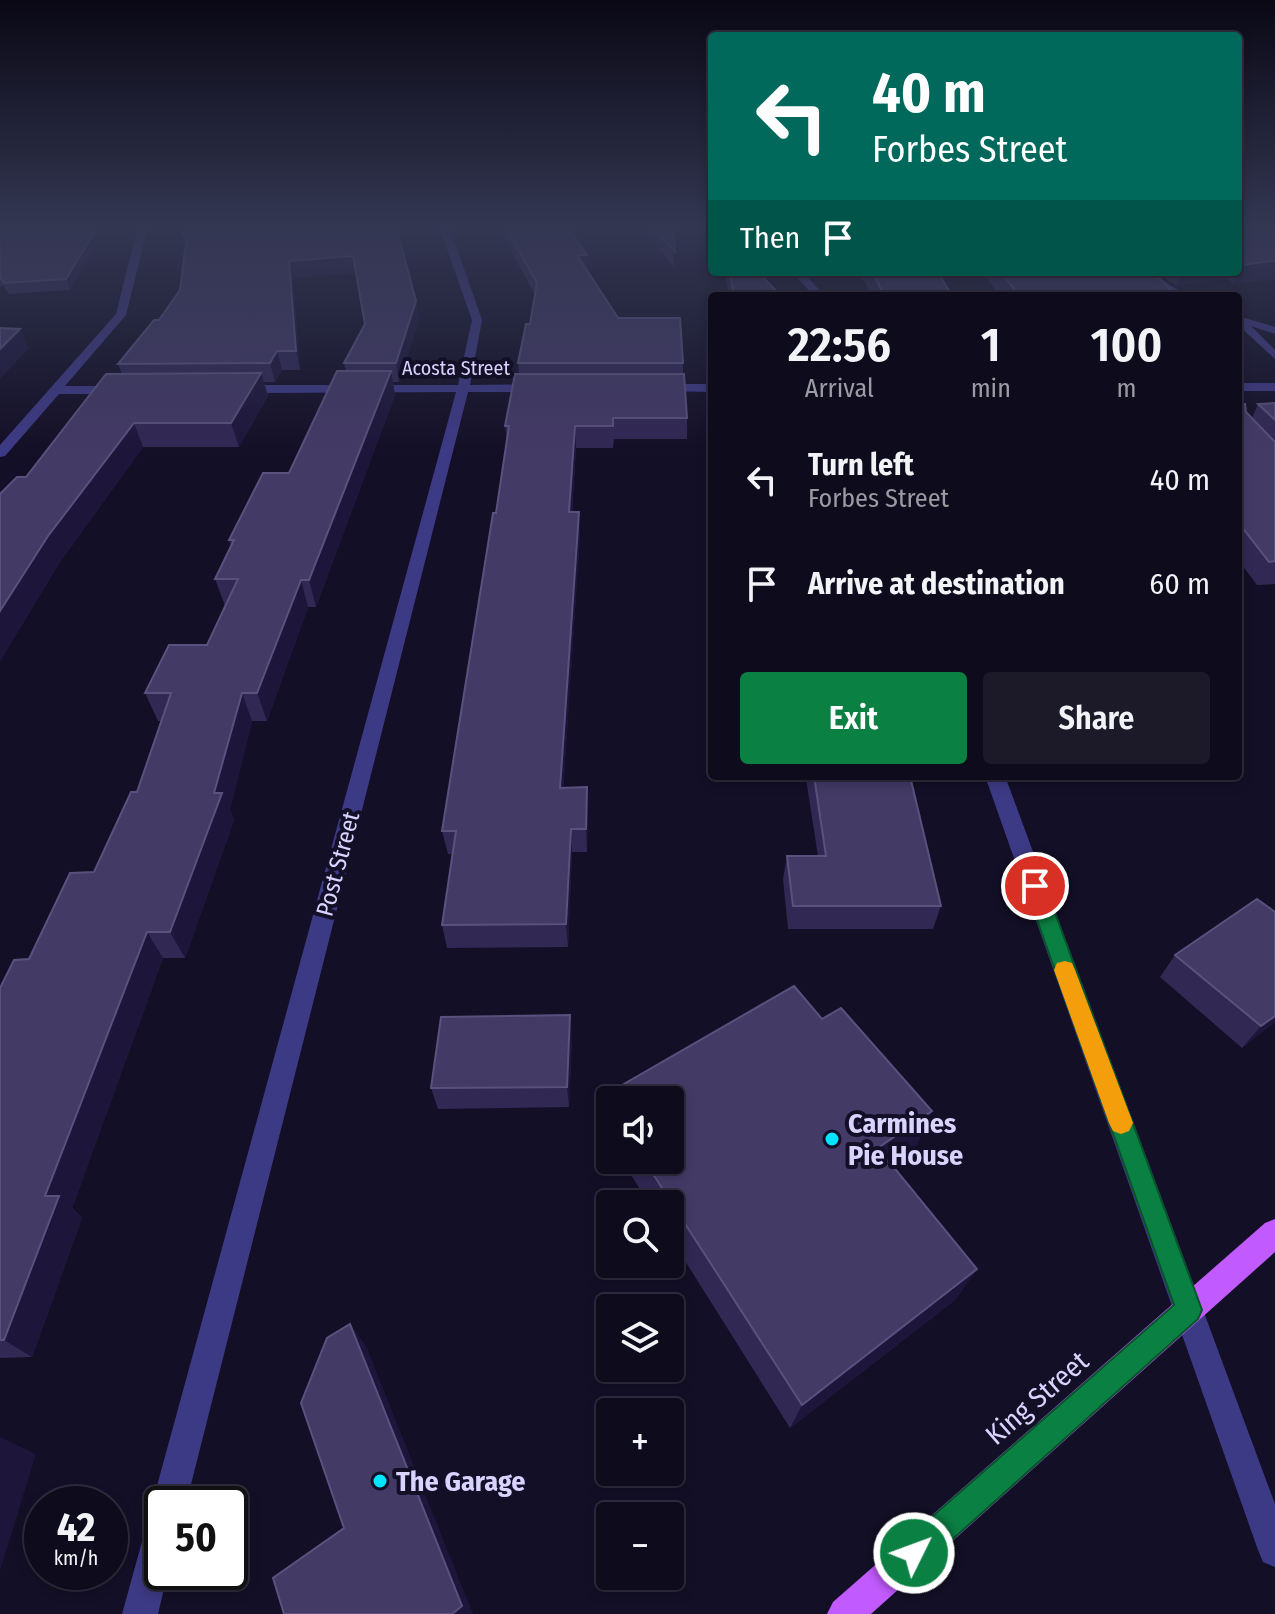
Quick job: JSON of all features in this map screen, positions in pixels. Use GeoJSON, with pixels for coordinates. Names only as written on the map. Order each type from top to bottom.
{"type":"FeatureCollection","features":[{"type":"Feature","properties":{"kind":"main road","name":"King Street"},"geometry":{"type":"LineString","coordinates":[[845,1614],[1275,1233]]}},
{"type":"Feature","properties":{"kind":"street"},"geometry":{"type":"LineString","coordinates":[[0,452],[121,315],[124,301]]}},
{"type":"Feature","properties":{"kind":"street","name":"Post Street"},"geometry":{"type":"LineString","coordinates":[[174,1486],[463,388],[477,320],[470,301]]}},
{"type":"Feature","properties":{"kind":"street"},"geometry":{"type":"LineString","coordinates":[[1242,319],[1275,331]]}},
{"type":"Feature","properties":{"kind":"street"},"geometry":{"type":"LineString","coordinates":[[1242,322],[1275,356]]}},
{"type":"Feature","properties":{"kind":"street"},"geometry":{"type":"LineString","coordinates":[[1242,387],[1275,387]]}},
{"type":"Feature","properties":{"kind":"street","name":"Acosta Street"},"geometry":{"type":"LineString","coordinates":[[229,389],[548,388]]}},
{"type":"Feature","properties":{"kind":"street"},"geometry":{"type":"LineString","coordinates":[[652,388],[708,388]]}},
{"type":"Feature","properties":{"kind":"street"},"geometry":{"type":"LineString","coordinates":[[56,390],[137,390]]}},
{"type":"Feature","properties":{"kind":"street"},"geometry":{"type":"LineString","coordinates":[[996,780],[1275,1550]]}},
{"type":"Feature","properties":{"kind":"street"},"geometry":{"type":"LineString","coordinates":[[140,1614],[146,1590]]}},
{"type":"Feature","properties":{"kind":"building"},"geometry":{"type":"Polygon","coordinates":[[[172,301],[292,301],[296,351],[277,351],[270,363],[118,364],[154,320],[159,320],[172,301]]]}},
{"type":"Feature","properties":{"kind":"building"},"geometry":{"type":"Polygon","coordinates":[[[361,301],[416,301],[396,363],[344,363],[365,324],[361,301]]]}},
{"type":"Feature","properties":{"kind":"building"},"geometry":{"type":"Polygon","coordinates":[[[534,301],[607,301],[618,318],[680,318],[683,363],[518,363],[526,324],[530,324],[534,301]]]}},
{"type":"Feature","properties":{"kind":"building"},"geometry":{"type":"Polygon","coordinates":[[[0,328],[20,329],[0,349],[0,328]]]}},
{"type":"Feature","properties":{"kind":"building"},"geometry":{"type":"Polygon","coordinates":[[[337,371],[391,371],[309,580],[301,580],[257,693],[242,693],[214,793],[222,793],[170,932],[147,932],[45,1196],[59,1196],[4,1340],[0,1340],[0,988],[14,960],[29,959],[70,873],[94,872],[131,792],[137,792],[171,693],[145,693],[169,645],[207,645],[238,579],[215,579],[234,540],[229,540],[263,473],[289,473],[337,371]]]}},
{"type":"Feature","properties":{"kind":"building"},"geometry":{"type":"Polygon","coordinates":[[[261,373],[231,423],[134,423],[48,536],[0,611],[0,494],[17,477],[26,477],[106,374],[261,373]]]}},
{"type":"Feature","properties":{"kind":"building"},"geometry":{"type":"Polygon","coordinates":[[[515,374],[684,374],[687,418],[613,418],[613,426],[575,426],[569,512],[579,512],[560,788],[587,787],[586,829],[571,829],[566,924],[442,925],[456,831],[442,831],[493,513],[496,513],[509,426],[505,426],[515,374]]]}},
{"type":"Feature","properties":{"kind":"building"},"geometry":{"type":"Polygon","coordinates":[[[1275,403],[1275,420],[1258,404],[1275,403]]]}},
{"type":"Feature","properties":{"kind":"building"},"geometry":{"type":"Polygon","coordinates":[[[1242,404],[1275,442],[1275,561],[1269,562],[1242,527],[1242,404]]]}},
{"type":"Feature","properties":{"kind":"building"},"geometry":{"type":"Polygon","coordinates":[[[815,780],[911,780],[941,906],[793,906],[787,856],[826,856],[815,780]]]}},
{"type":"Feature","properties":{"kind":"building"},"geometry":{"type":"Polygon","coordinates":[[[1257,899],[1275,912],[1275,1016],[1261,1026],[1175,955],[1257,899]]]}},
{"type":"Feature","properties":{"kind":"building"},"geometry":{"type":"Polygon","coordinates":[[[794,986],[822,1019],[841,1008],[932,1111],[878,1148],[977,1269],[802,1405],[684,1222],[684,1190],[663,1190],[653,1174],[684,1174],[684,1086],[620,1086],[794,986]]]}},
{"type":"Feature","properties":{"kind":"building"},"geometry":{"type":"Polygon","coordinates":[[[570,1015],[567,1087],[431,1088],[441,1017],[570,1015]]]}},
{"type":"Feature","properties":{"kind":"building","name":"The Garage"},"geometry":{"type":"Polygon","coordinates":[[[350,1324],[462,1606],[452,1614],[284,1614],[273,1578],[344,1528],[301,1403],[327,1338],[350,1324]]]}},
{"type":"Feature","properties":{"kind":"slow traffic"},"geometry":{"type":"LineString","coordinates":[[1065,970],[1121,1123]]}},
{"type":"Feature","properties":{"kind":"place","name":"Carmines Pie House"},"geometry":{"type":"Point","coordinates":[832,1139]}},
{"type":"Feature","properties":{"kind":"place","name":"The Garage"},"geometry":{"type":"Point","coordinates":[380,1481]}},
{"type":"Feature","properties":{"kind":"route"},"geometry":{"type":"LineString","coordinates":[[914,1553],[1189,1310],[1035,886]]}}]}
